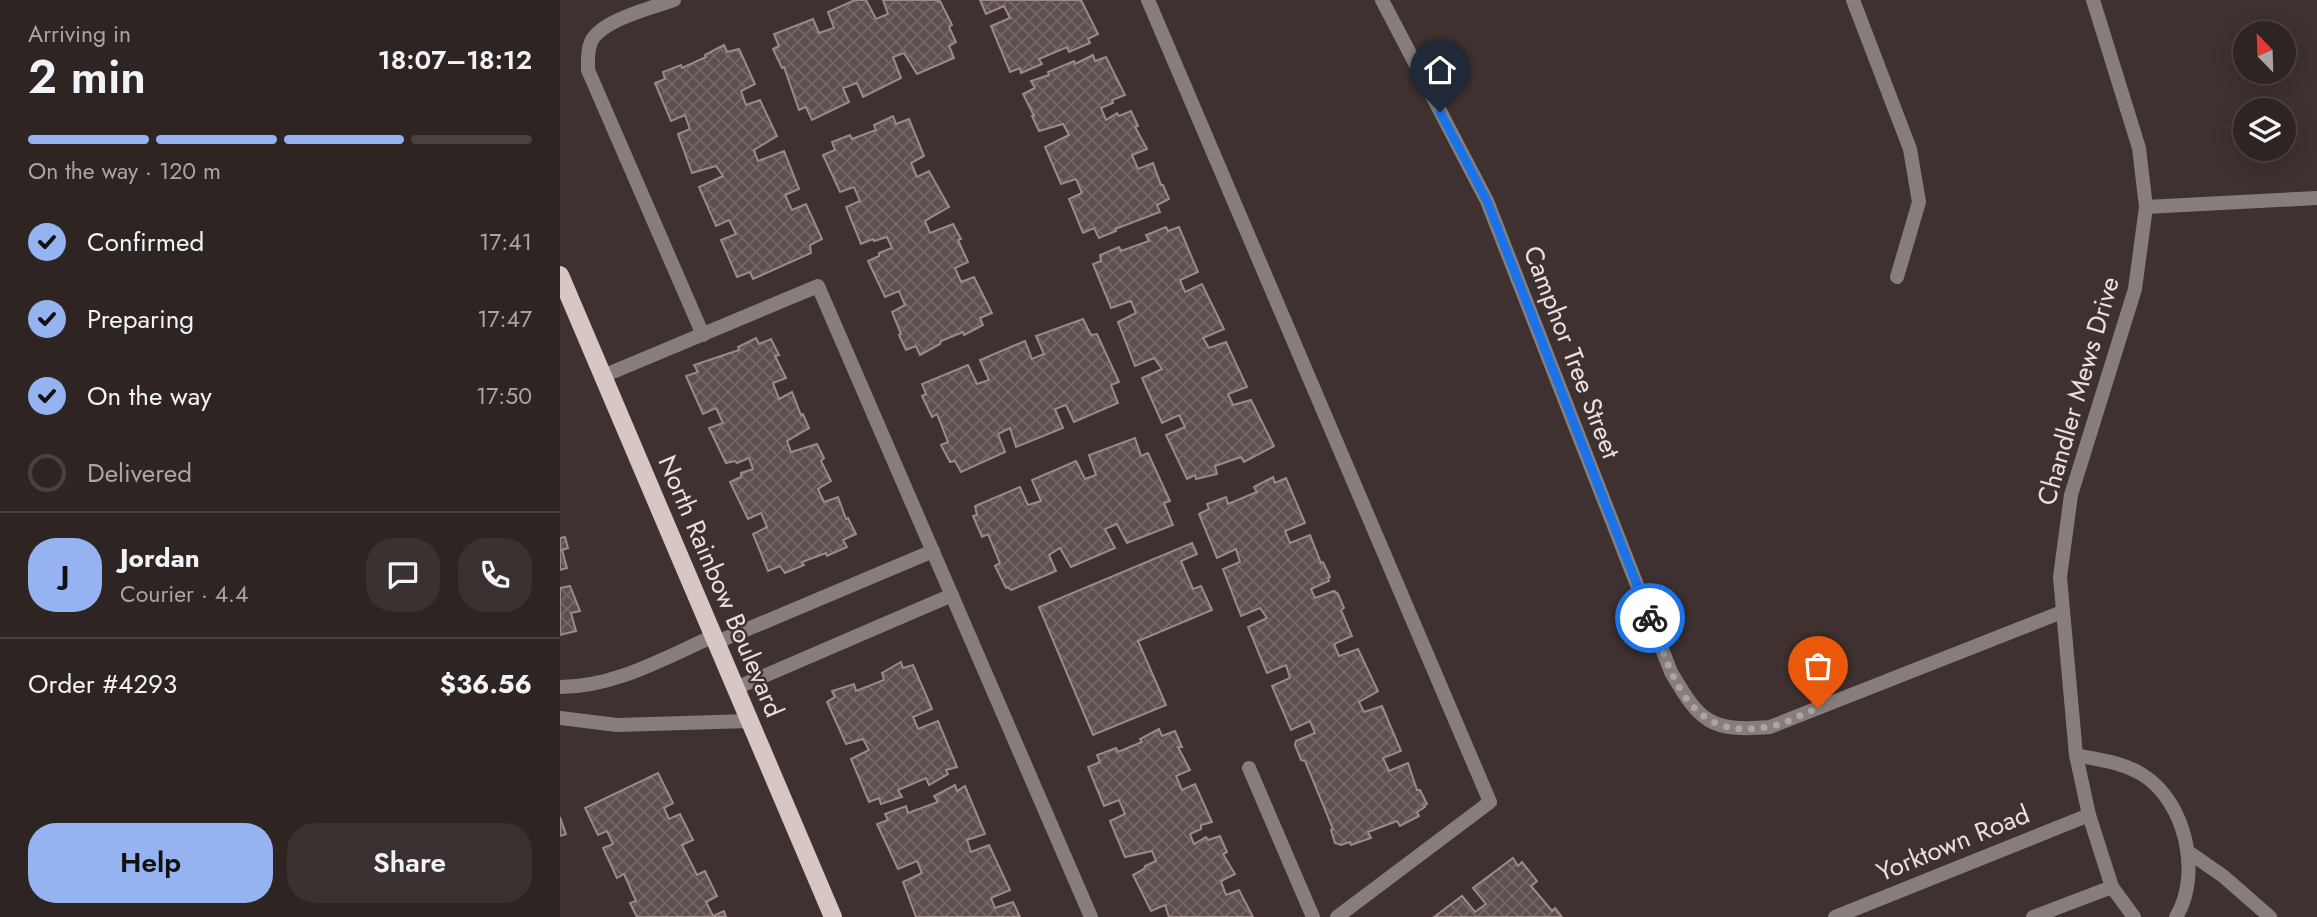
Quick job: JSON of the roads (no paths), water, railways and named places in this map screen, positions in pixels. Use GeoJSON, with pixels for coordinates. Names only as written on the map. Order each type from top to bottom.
{"type":"FeatureCollection","features":[{"type":"Feature","properties":{"kind":"main road","name":"North Rainbow Boulevard"},"geometry":{"type":"LineString","coordinates":[[560,275],[833,917]]}},
{"type":"Feature","properties":{"kind":"street"},"geometry":{"type":"LineString","coordinates":[[674,0],[620,19],[604,28],[591,40],[588,70],[703,335]]}},
{"type":"Feature","properties":{"kind":"street"},"geometry":{"type":"LineString","coordinates":[[1148,0],[1490,802],[1337,917]]}},
{"type":"Feature","properties":{"kind":"street","name":"Camphor Tree Street"},"geometry":{"type":"LineString","coordinates":[[1382,0],[1487,201],[1671,672],[1690,705],[1710,722],[1739,730],[1770,727],[2062,612]]}},
{"type":"Feature","properties":{"kind":"street"},"geometry":{"type":"LineString","coordinates":[[1853,0],[1910,149],[1919,202],[1897,277]]}},
{"type":"Feature","properties":{"kind":"street","name":"Chandler Mews Drive"},"geometry":{"type":"LineString","coordinates":[[2093,0],[2139,148],[2146,207],[2135,289],[2071,495],[2060,577],[2076,755],[2090,815],[2112,887],[2134,917]]}},
{"type":"Feature","properties":{"kind":"street"},"geometry":{"type":"LineString","coordinates":[[2146,207],[2317,198]]}},
{"type":"Feature","properties":{"kind":"street"},"geometry":{"type":"LineString","coordinates":[[603,376],[818,286],[1091,917]]}},
{"type":"Feature","properties":{"kind":"street"},"geometry":{"type":"LineString","coordinates":[[560,687],[582,687],[607,682],[933,551]]}},
{"type":"Feature","properties":{"kind":"street"},"geometry":{"type":"LineString","coordinates":[[736,688],[952,595]]}},
{"type":"Feature","properties":{"kind":"street"},"geometry":{"type":"LineString","coordinates":[[560,718],[617,725],[750,721]]}},
{"type":"Feature","properties":{"kind":"street"},"geometry":{"type":"LineString","coordinates":[[2076,755],[2124,765],[2145,776],[2158,787],[2176,813],[2188,851],[2188,883],[2176,917]]}},
{"type":"Feature","properties":{"kind":"street"},"geometry":{"type":"LineString","coordinates":[[1249,768],[1313,917]]}},
{"type":"Feature","properties":{"kind":"street","name":"Yorktown Road"},"geometry":{"type":"LineString","coordinates":[[1835,917],[2090,815]]}},
{"type":"Feature","properties":{"kind":"street"},"geometry":{"type":"LineString","coordinates":[[2188,851],[2223,876],[2270,917]]}},
{"type":"Feature","properties":{"kind":"street"},"geometry":{"type":"LineString","coordinates":[[2033,917],[2112,887]]}}]}
